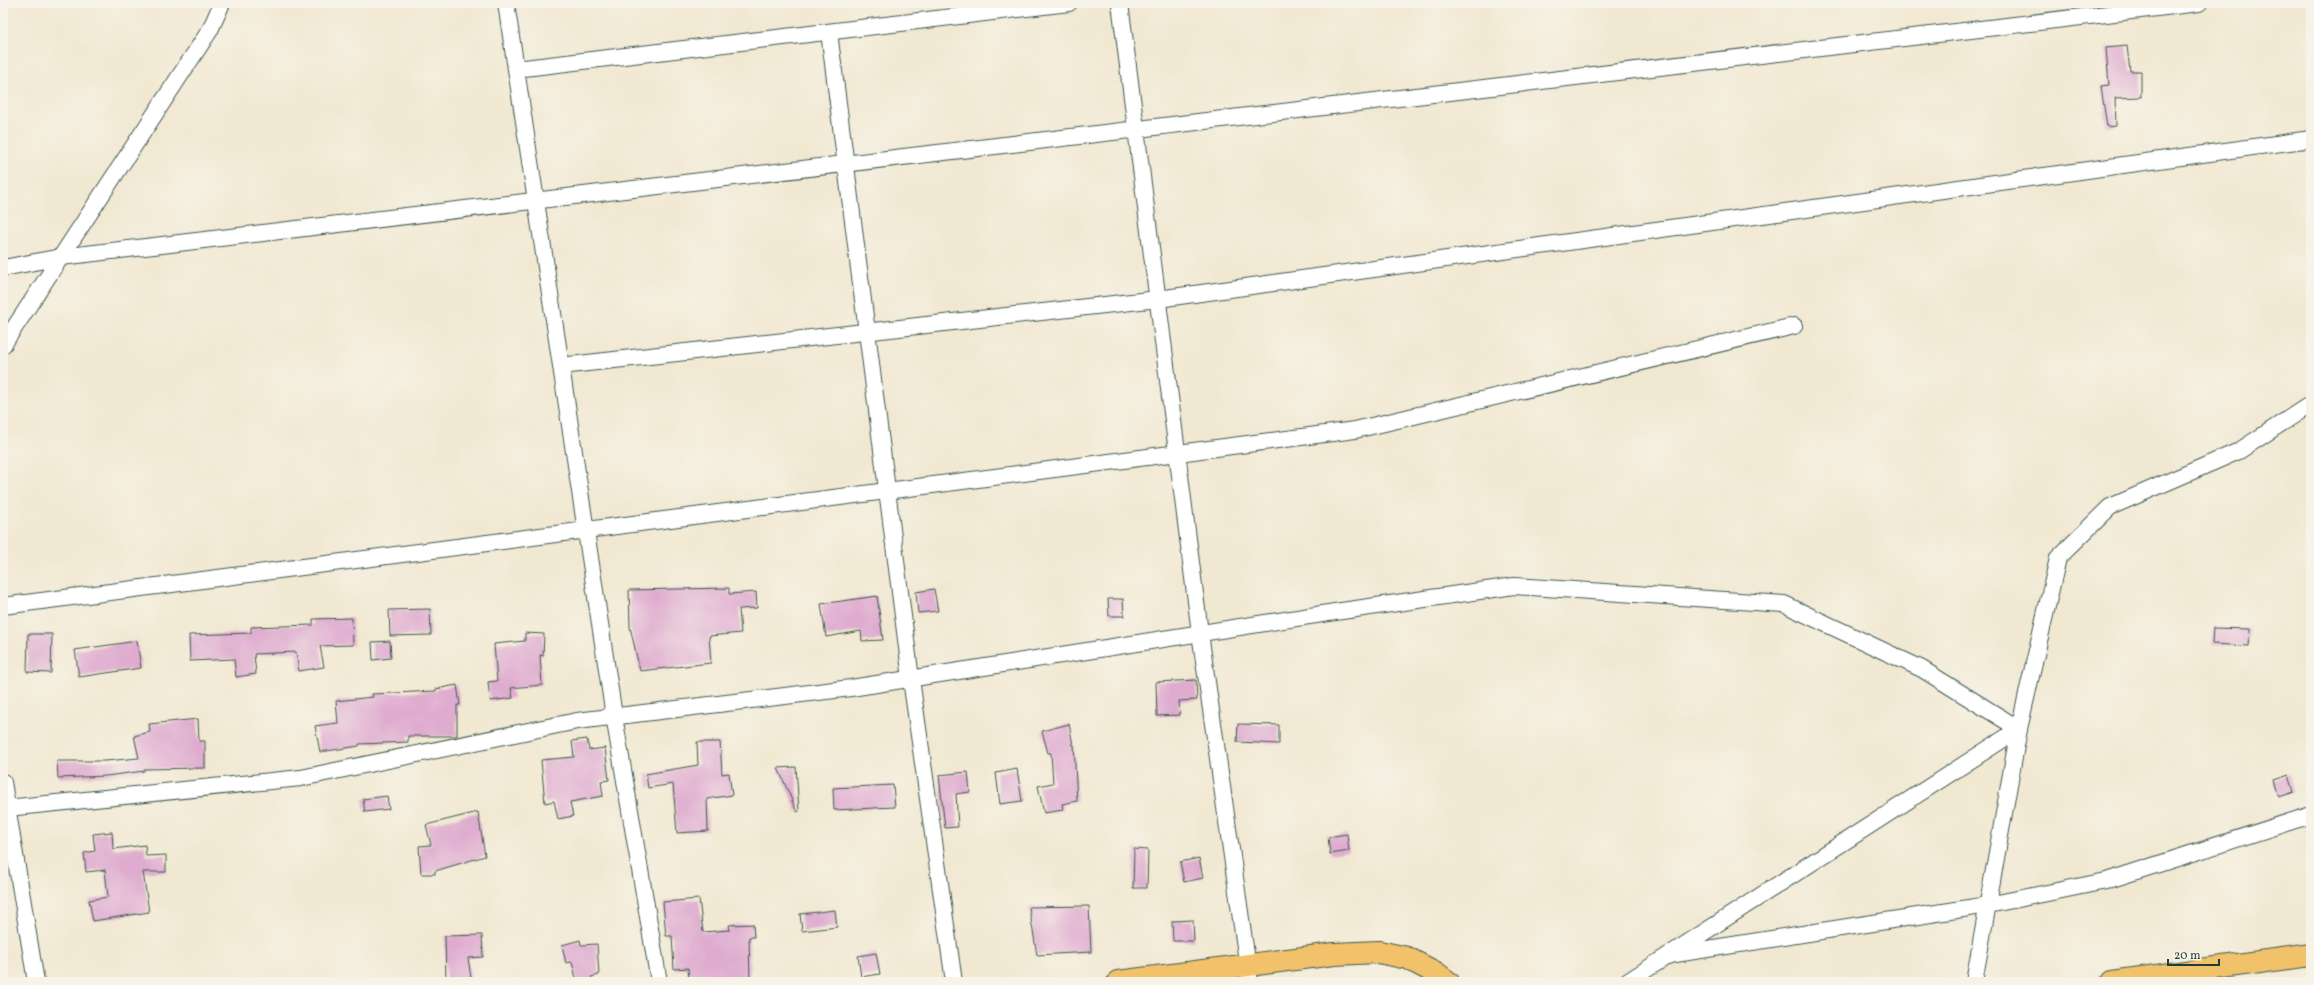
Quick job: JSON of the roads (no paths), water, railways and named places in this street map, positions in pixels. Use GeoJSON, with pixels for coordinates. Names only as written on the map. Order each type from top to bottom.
{"type":"FeatureCollection","features":[{"type":"Feature","properties":{"kind":"main road"},"geometry":{"type":"LineString","coordinates":[[1118,982],[1249,974],[1334,954],[1380,952],[1407,958],[1436,973],[1448,982]]}},
{"type":"Feature","properties":{"kind":"main road"},"geometry":{"type":"LineString","coordinates":[[2112,982],[2311,955]]}},
{"type":"Feature","properties":{"kind":"street"},"geometry":{"type":"LineString","coordinates":[[3,345],[210,30],[222,3]]}},
{"type":"Feature","properties":{"kind":"street"},"geometry":{"type":"LineString","coordinates":[[506,3],[614,716],[659,982]]}},
{"type":"Feature","properties":{"kind":"street"},"geometry":{"type":"LineString","coordinates":[[516,69],[1069,3]]}},
{"type":"Feature","properties":{"kind":"street"},"geometry":{"type":"LineString","coordinates":[[1120,3],[1200,633],[1249,974]]}},
{"type":"Feature","properties":{"kind":"street"},"geometry":{"type":"LineString","coordinates":[[3,268],[61,257],[2199,3]]}},
{"type":"Feature","properties":{"kind":"street"},"geometry":{"type":"LineString","coordinates":[[829,32],[911,679],[954,982]]}},
{"type":"Feature","properties":{"kind":"street"},"geometry":{"type":"LineString","coordinates":[[561,366],[1158,299],[2311,139]]}},
{"type":"Feature","properties":{"kind":"street"},"geometry":{"type":"LineString","coordinates":[[3,606],[1355,430],[1794,326]]}},
{"type":"Feature","properties":{"kind":"street"},"geometry":{"type":"LineString","coordinates":[[1974,982],[2019,728],[2058,558],[2110,506],[2239,451],[2311,404]]}},
{"type":"Feature","properties":{"kind":"street"},"geometry":{"type":"LineString","coordinates":[[7,808],[301,778],[577,721],[851,688],[1200,633],[1514,586],[1784,604],[1922,669],[2019,728]]}},
{"type":"Feature","properties":{"kind":"street"},"geometry":{"type":"LineString","coordinates":[[1627,982],[2019,728]]}},
{"type":"Feature","properties":{"kind":"street"},"geometry":{"type":"LineString","coordinates":[[3,782],[36,982]]}},
{"type":"Feature","properties":{"kind":"street"},"geometry":{"type":"LineString","coordinates":[[1669,955],[1988,905],[2106,881],[2311,815]]}}]}
